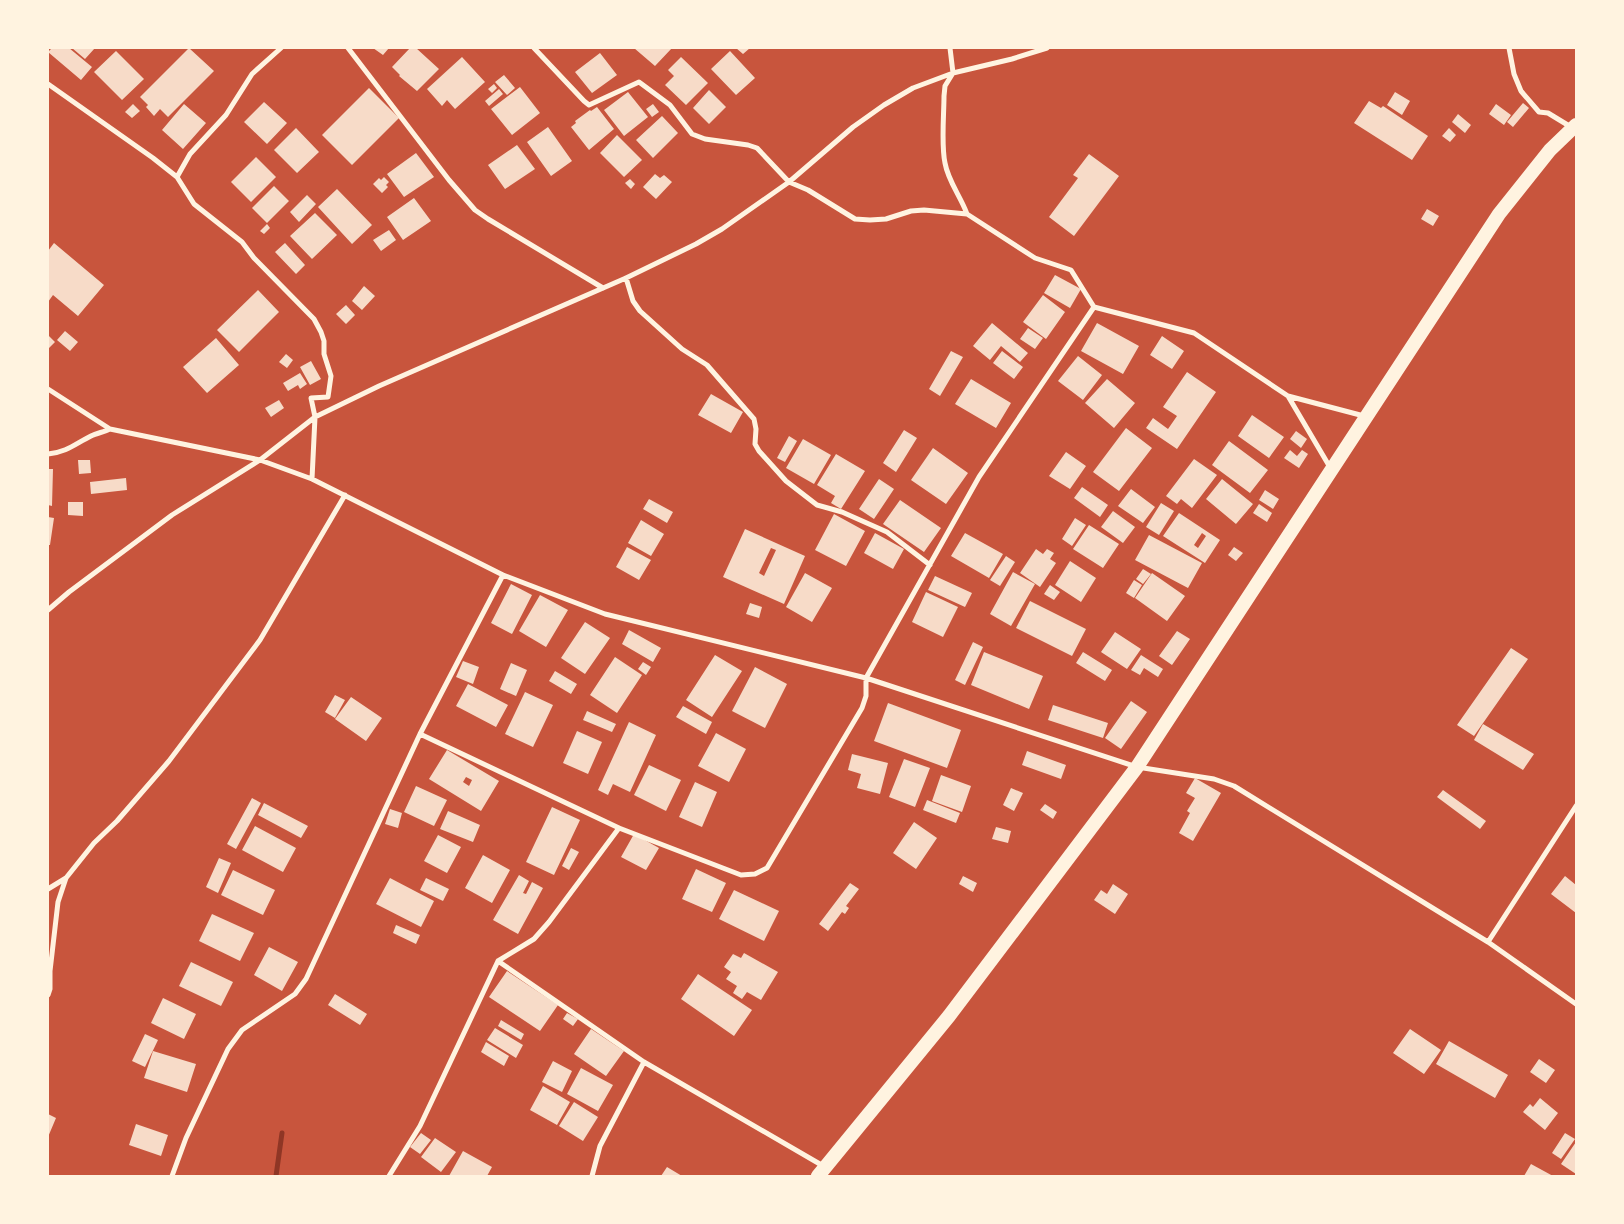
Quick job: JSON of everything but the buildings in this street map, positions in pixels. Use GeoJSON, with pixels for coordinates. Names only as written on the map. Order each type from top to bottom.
{"type":"FeatureCollection","features":[{"type":"Feature","properties":{"kind":"highway"},"geometry":{"type":"LineString","coordinates":[[821,1172],[949,1016],[1137,767],[1332,472],[1499,214],[1550,150],[1575,127]]}},
{"type":"Feature","properties":{"kind":"street"},"geometry":{"type":"LineString","coordinates":[[177,177],[190,154],[226,115],[252,74],[281,48]]}},
{"type":"Feature","properties":{"kind":"street"},"geometry":{"type":"LineString","coordinates":[[348,48],[449,180],[475,210],[603,288]]}},
{"type":"Feature","properties":{"kind":"street"},"geometry":{"type":"LineString","coordinates":[[534,48],[589,104],[639,82],[670,105],[692,134],[705,139],[748,144],[757,148],[789,182],[808,190],[855,219],[886,218],[911,211],[924,210],[967,214],[1035,258],[1071,270],[1094,307],[1194,333],[1288,396],[1367,417]]}},
{"type":"Feature","properties":{"kind":"street"},"geometry":{"type":"LineString","coordinates":[[950,48],[953,73],[945,86],[944,162],[948,175],[962,200],[967,214]]}},
{"type":"Feature","properties":{"kind":"street"},"geometry":{"type":"LineString","coordinates":[[48,610],[69,592],[172,515],[260,460],[315,417],[379,386],[626,278],[696,244],[722,229],[789,182],[853,127],[884,104],[913,88],[953,73],[1048,48]]}},
{"type":"Feature","properties":{"kind":"street"},"geometry":{"type":"LineString","coordinates":[[1509,48],[1514,74],[1521,91],[1539,112],[1548,113],[1575,127]]}},
{"type":"Feature","properties":{"kind":"street"},"geometry":{"type":"LineString","coordinates":[[48,84],[177,177],[194,204],[242,242],[254,258],[314,319],[324,340],[324,354],[331,376],[328,397],[312,398],[315,417],[312,479]]}},
{"type":"Feature","properties":{"kind":"street"},"geometry":{"type":"LineString","coordinates":[[626,278],[633,300],[640,311],[682,349],[707,366],[754,419],[756,429],[755,444],[786,481],[817,505],[842,512],[887,532],[930,565]]}},
{"type":"Feature","properties":{"kind":"street"},"geometry":{"type":"LineString","coordinates":[[420,734],[619,828],[741,875],[755,874],[767,868],[862,708],[866,696],[866,678],[979,477],[1094,307]]}},
{"type":"Feature","properties":{"kind":"street"},"geometry":{"type":"LineString","coordinates":[[48,389],[110,430],[260,460],[312,479],[503,575],[606,614],[866,678],[1137,767],[1214,779],[1234,786],[1488,942],[1576,1004]]}},
{"type":"Feature","properties":{"kind":"street"},"geometry":{"type":"LineString","coordinates":[[1288,396],[1332,472]]}},
{"type":"Feature","properties":{"kind":"street"},"geometry":{"type":"LineString","coordinates":[[48,454],[76,446],[91,436],[110,430]]}},
{"type":"Feature","properties":{"kind":"street"},"geometry":{"type":"LineString","coordinates":[[48,889],[66,878],[94,843],[117,821],[169,761],[260,640],[345,495]]}},
{"type":"Feature","properties":{"kind":"street"},"geometry":{"type":"LineString","coordinates":[[172,1176],[186,1138],[228,1049],[242,1030],[295,994],[306,979],[420,734],[503,575]]}},
{"type":"Feature","properties":{"kind":"street"},"geometry":{"type":"LineString","coordinates":[[1488,942],[1576,806]]}},
{"type":"Feature","properties":{"kind":"street"},"geometry":{"type":"LineString","coordinates":[[389,1176],[420,1126],[498,960],[534,939],[549,922],[619,828]]}},
{"type":"Feature","properties":{"kind":"street"},"geometry":{"type":"LineString","coordinates":[[48,995],[58,902],[66,878]]}},
{"type":"Feature","properties":{"kind":"street"},"geometry":{"type":"LineString","coordinates":[[498,960],[644,1062],[821,1172]]}},
{"type":"Feature","properties":{"kind":"street"},"geometry":{"type":"LineString","coordinates":[[592,1176],[600,1146],[644,1062]]}},
{"type":"Feature","properties":{"kind":"waterway"},"geometry":{"type":"LineString","coordinates":[[276,1176],[282,1133]]}}]}
